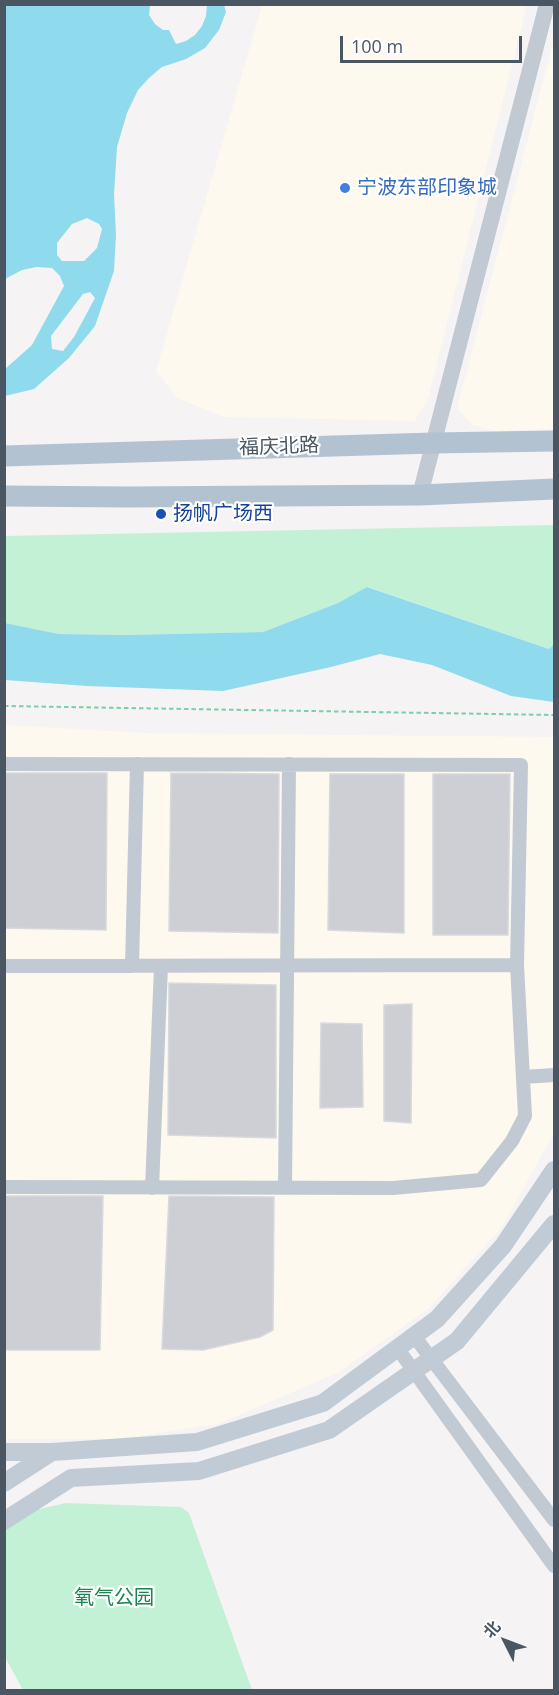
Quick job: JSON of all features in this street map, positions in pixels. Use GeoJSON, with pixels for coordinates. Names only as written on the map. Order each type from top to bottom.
{"type":"FeatureCollection","features":[{"type":"Feature","properties":{"kind":"main road","name":"福庆北路"},"geometry":{"type":"LineString","coordinates":[[4,456],[433,442],[555,441]]}},
{"type":"Feature","properties":{"kind":"main road"},"geometry":{"type":"LineString","coordinates":[[4,496],[420,495],[555,489]]}},
{"type":"Feature","properties":{"kind":"main road"},"geometry":{"type":"LineString","coordinates":[[4,1452],[52,1452],[197,1442],[323,1404],[437,1319],[503,1246],[555,1170]]}},
{"type":"Feature","properties":{"kind":"main road"},"geometry":{"type":"LineString","coordinates":[[4,1521],[71,1478],[199,1471],[330,1430],[457,1341],[555,1224]]}},
{"type":"Feature","properties":{"kind":"main road"},"geometry":{"type":"LineString","coordinates":[[4,1483],[52,1452]]}},
{"type":"Feature","properties":{"kind":"street"},"geometry":{"type":"LineString","coordinates":[[420,495],[547,4]]}},
{"type":"Feature","properties":{"kind":"street"},"geometry":{"type":"LineString","coordinates":[[4,764],[521,765],[517,965],[525,1116],[512,1141],[481,1180],[393,1188],[4,1187]]}},
{"type":"Feature","properties":{"kind":"street"},"geometry":{"type":"LineString","coordinates":[[132,966],[137,764]]}},
{"type":"Feature","properties":{"kind":"street"},"geometry":{"type":"LineString","coordinates":[[285,1188],[289,764]]}},
{"type":"Feature","properties":{"kind":"street"},"geometry":{"type":"LineString","coordinates":[[4,966],[517,965]]}},
{"type":"Feature","properties":{"kind":"street"},"geometry":{"type":"LineString","coordinates":[[152,1188],[161,966]]}},
{"type":"Feature","properties":{"kind":"street"},"geometry":{"type":"LineString","coordinates":[[523,1077],[555,1075]]}},
{"type":"Feature","properties":{"kind":"street"},"geometry":{"type":"LineString","coordinates":[[414,1336],[555,1520]]}},
{"type":"Feature","properties":{"kind":"street"},"geometry":{"type":"LineString","coordinates":[[398,1349],[555,1566]]}},
{"type":"Feature","properties":{"kind":"path"},"geometry":{"type":"LineString","coordinates":[[4,706],[555,715]]}},
{"type":"Feature","properties":{"kind":"shaded area","name":"宁波东部印象城"},"geometry":{"type":"Polygon","coordinates":[[[262,5],[527,5],[428,399],[414,421],[224,417],[177,398],[156,371],[262,5]]]}},
{"type":"Feature","properties":{"kind":"shaded area"},"geometry":{"type":"Polygon","coordinates":[[[554,39],[554,429],[495,431],[473,425],[457,408],[554,39]]]}},
{"type":"Feature","properties":{"kind":"shaded area"},"geometry":{"type":"Polygon","coordinates":[[[4,725],[146,733],[554,737],[554,1133],[502,1227],[428,1309],[339,1372],[218,1424],[118,1439],[5,1439],[4,725]]]}},
{"type":"Feature","properties":{"kind":"green space"},"geometry":{"type":"Polygon","coordinates":[[[554,525],[554,644],[549,649],[368,587],[338,603],[263,632],[59,634],[5,623],[4,536],[554,525]]]}},
{"type":"Feature","properties":{"kind":"green space","name":"氧气公园"},"geometry":{"type":"Polygon","coordinates":[[[66,1503],[181,1507],[189,1513],[252,1690],[23,1690],[5,1657],[4,1517],[66,1503]]]}},
{"type":"Feature","properties":{"kind":"water"},"geometry":{"type":"Polygon","coordinates":[[[5,4],[150,5],[149,15],[155,24],[163,30],[169,30],[176,44],[195,35],[206,16],[207,5],[224,5],[226,12],[219,30],[205,48],[186,59],[162,67],[138,90],[127,113],[117,147],[114,194],[116,235],[114,271],[95,326],[69,358],[34,389],[5,396],[5,369],[32,345],[64,286],[60,276],[52,268],[36,267],[22,270],[5,279],[5,4]],[[87,218],[72,224],[57,243],[57,255],[62,261],[84,261],[97,248],[102,229],[99,224],[87,218]],[[90,292],[83,294],[51,336],[52,349],[63,351],[74,337],[95,298],[90,292]]]}},
{"type":"Feature","properties":{"kind":"water"},"geometry":{"type":"Polygon","coordinates":[[[367,587],[549,649],[554,644],[554,702],[511,696],[432,665],[380,654],[223,691],[87,686],[5,680],[5,623],[59,634],[263,632],[338,603],[367,587]]]}},
{"type":"Feature","properties":{"kind":"building"},"geometry":{"type":"Polygon","coordinates":[[[4,773],[107,773],[106,930],[4,928],[4,773]]]}},
{"type":"Feature","properties":{"kind":"building"},"geometry":{"type":"Polygon","coordinates":[[[171,773],[279,774],[278,933],[169,931],[171,773]]]}},
{"type":"Feature","properties":{"kind":"building"},"geometry":{"type":"Polygon","coordinates":[[[330,774],[404,774],[404,933],[328,930],[330,774]]]}},
{"type":"Feature","properties":{"kind":"building"},"geometry":{"type":"Polygon","coordinates":[[[433,774],[510,774],[508,935],[433,935],[433,774]]]}},
{"type":"Feature","properties":{"kind":"building"},"geometry":{"type":"Polygon","coordinates":[[[169,983],[276,985],[276,1138],[168,1135],[169,983]]]}},
{"type":"Feature","properties":{"kind":"building"},"geometry":{"type":"Polygon","coordinates":[[[412,1004],[411,1123],[384,1121],[384,1005],[412,1004]]]}},
{"type":"Feature","properties":{"kind":"building"},"geometry":{"type":"Polygon","coordinates":[[[321,1023],[362,1024],[363,1107],[320,1108],[321,1023]]]}},
{"type":"Feature","properties":{"kind":"building"},"geometry":{"type":"Polygon","coordinates":[[[4,1196],[103,1196],[100,1350],[4,1350],[4,1196]]]}},
{"type":"Feature","properties":{"kind":"building"},"geometry":{"type":"Polygon","coordinates":[[[169,1196],[274,1197],[273,1330],[260,1337],[203,1350],[162,1349],[169,1196]]]}},
{"type":"Feature","properties":{"kind":"place","name":"宁波东部印象城"},"geometry":{"type":"Point","coordinates":[345,188]}},
{"type":"Feature","properties":{"kind":"place","name":"扬帆广场西"},"geometry":{"type":"Point","coordinates":[161,514]}}]}
